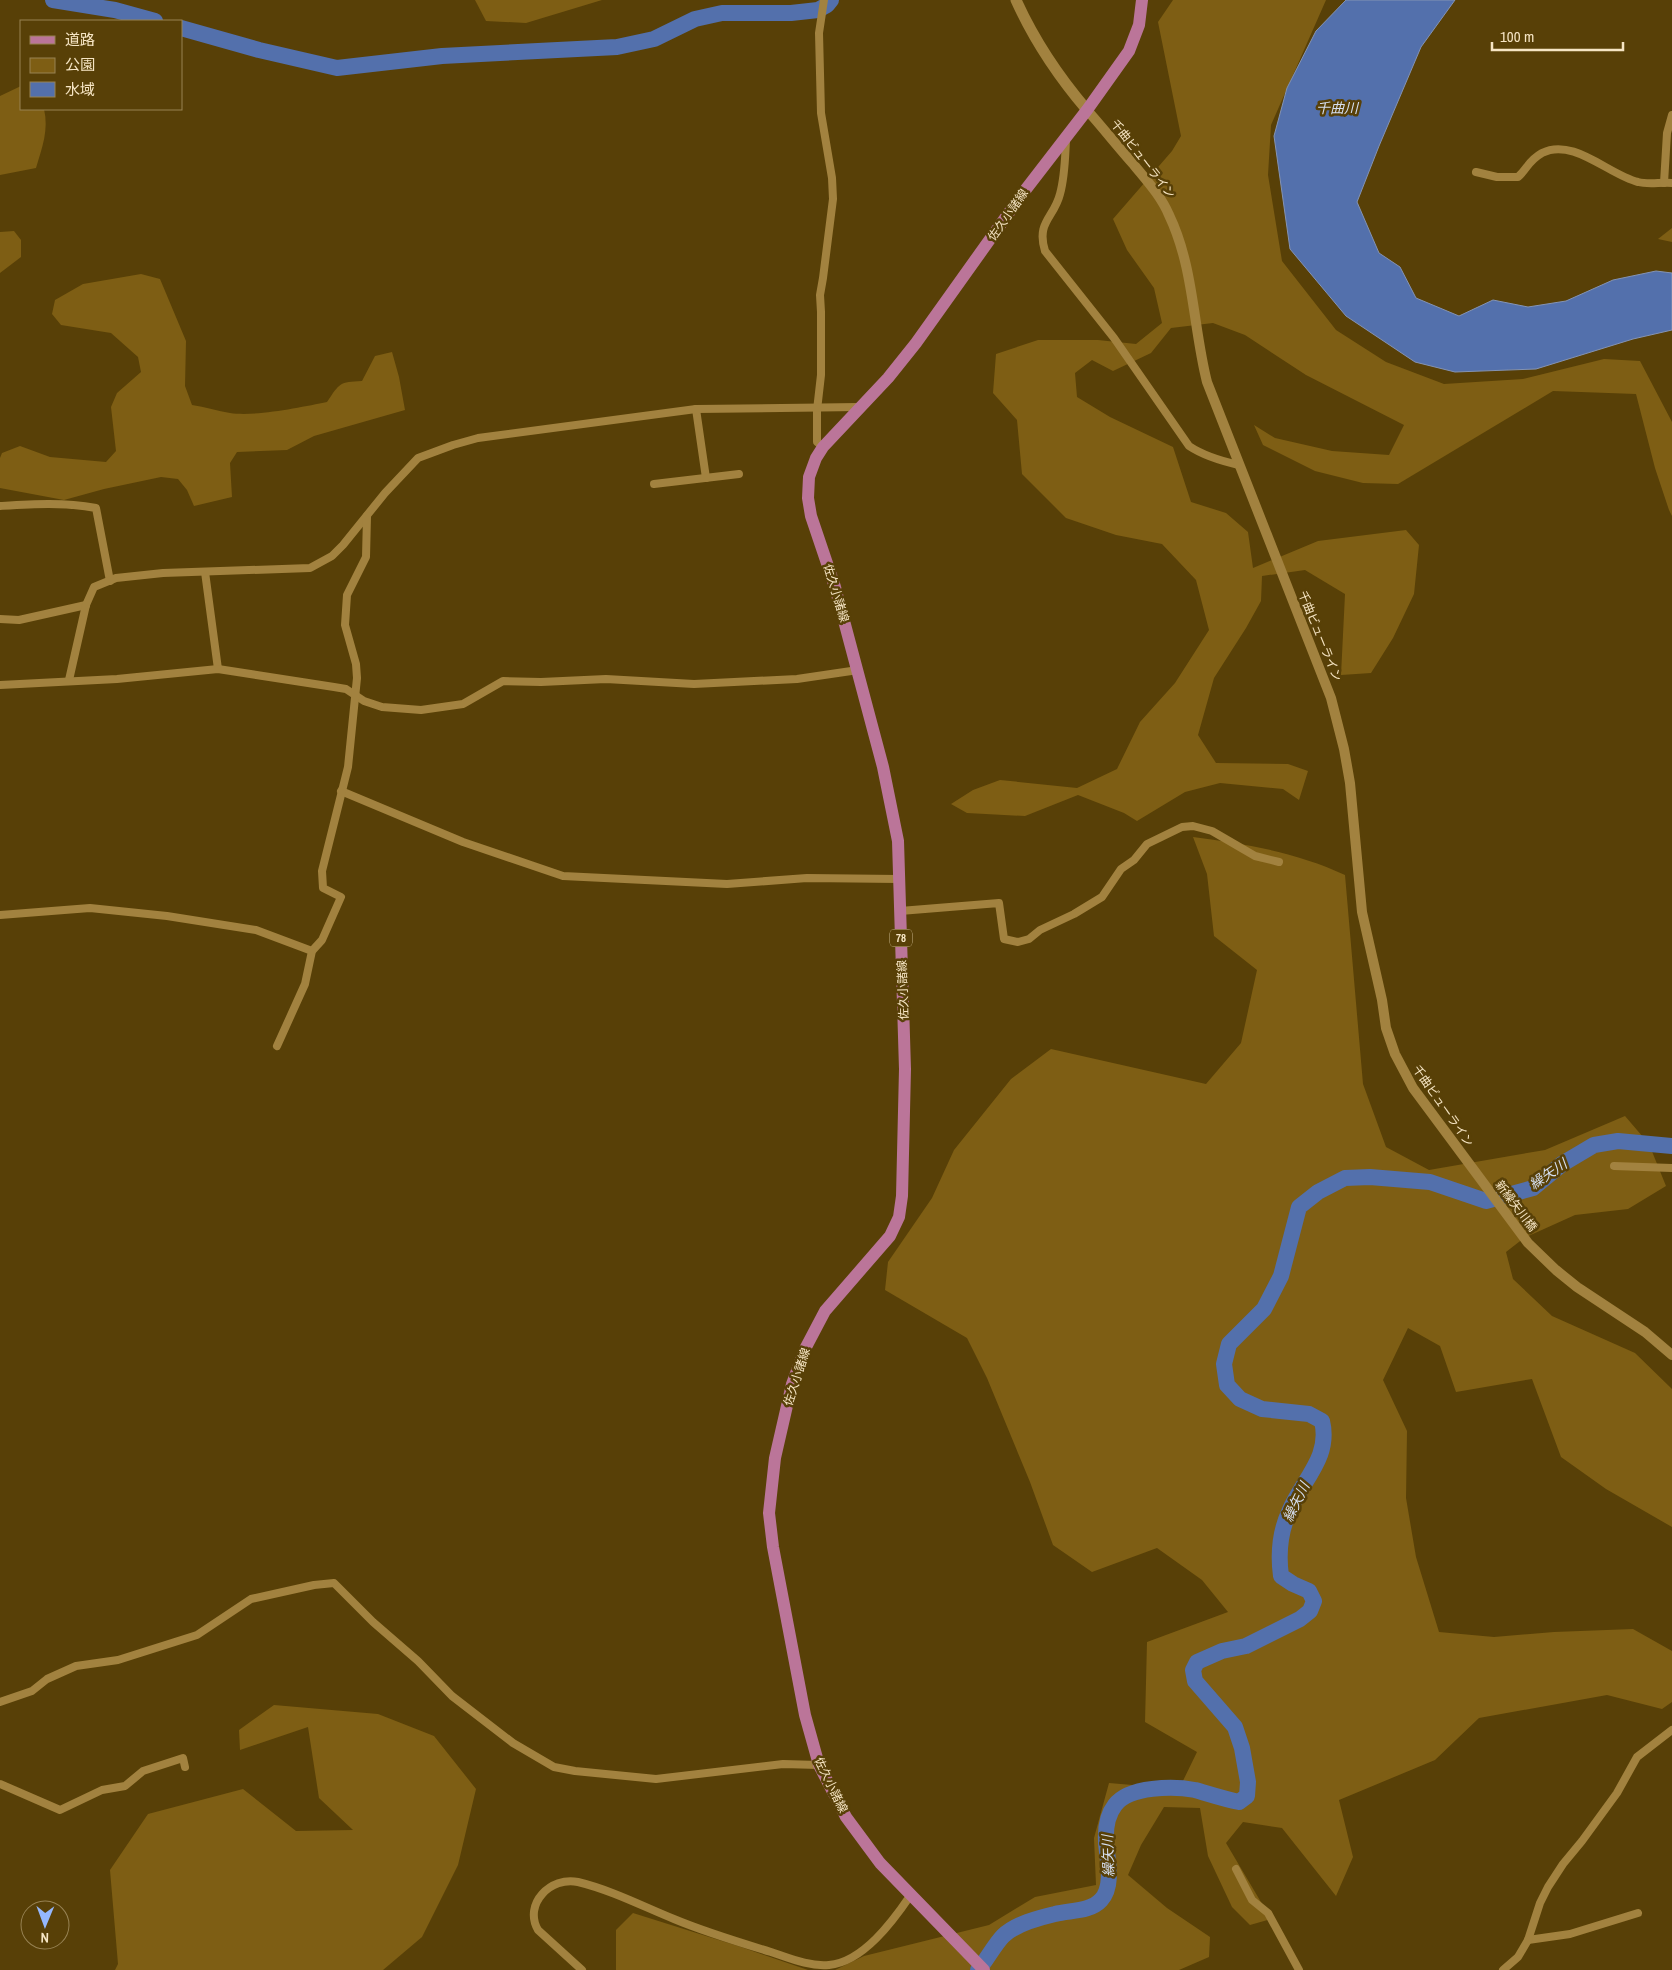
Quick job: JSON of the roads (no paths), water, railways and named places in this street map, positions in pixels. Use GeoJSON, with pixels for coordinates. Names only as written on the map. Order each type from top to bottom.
{"type":"FeatureCollection","features":[{"type":"Feature","properties":{"kind":"main road"},"geometry":{"type":"LineString","coordinates":[[1016,0],[1030,31],[1068,87],[1087,110]]}},
{"type":"Feature","properties":{"kind":"main road","name":"佐久小諸線"},"geometry":{"type":"LineString","coordinates":[[984,1970],[880,1863],[846,1817],[819,1765],[805,1715],[773,1547],[769,1513],[775,1458],[792,1384],[805,1349],[825,1311],[861,1268],[879,1251],[890,1236],[899,1217],[902,1196],[905,1068],[898,841],[893,810],[858,670],[835,587],[811,516],[808,498],[809,477],[816,458],[823,447],[888,378],[916,343],[1022,193],[1066,138],[1129,51],[1139,25],[1142,0]]}},
{"type":"Feature","properties":{"kind":"street"},"geometry":{"type":"LineString","coordinates":[[823,447],[817,442],[821,375],[822,312],[820,295],[824,278],[833,200],[832,178],[821,113],[819,33],[824,0]]}},
{"type":"Feature","properties":{"kind":"street","name":"千曲ビューライン"},"geometry":{"type":"LineString","coordinates":[[1087,110],[1152,187],[1169,213],[1179,238],[1188,272],[1207,382],[1331,698],[1342,740],[1350,783],[1362,912],[1382,1000],[1386,1028],[1395,1054],[1413,1088],[1484,1185]]}},
{"type":"Feature","properties":{"kind":"street"},"geometry":{"type":"LineString","coordinates":[[1476,172],[1518,177],[1533,159],[1544,152],[1560,149],[1590,157],[1620,176],[1636,182],[1646,184],[1668,183],[1667,133],[1672,115]]}},
{"type":"Feature","properties":{"kind":"street"},"geometry":{"type":"LineString","coordinates":[[1066,138],[1064,179],[1060,197],[1044,225],[1041,238],[1045,252],[1114,338],[1189,446],[1199,453],[1239,465]]}},
{"type":"Feature","properties":{"kind":"street"},"geometry":{"type":"LineString","coordinates":[[70,680],[86,605],[94,587],[116,578],[163,573],[310,568],[332,556],[385,493],[418,458],[453,444],[478,438],[696,409],[859,407]]}},
{"type":"Feature","properties":{"kind":"street"},"geometry":{"type":"LineString","coordinates":[[696,409],[706,478]]}},
{"type":"Feature","properties":{"kind":"street"},"geometry":{"type":"LineString","coordinates":[[654,484],[739,474]]}},
{"type":"Feature","properties":{"kind":"street"},"geometry":{"type":"LineString","coordinates":[[0,506],[40,503],[72,504],[96,508],[110,581]]}},
{"type":"Feature","properties":{"kind":"street"},"geometry":{"type":"LineString","coordinates":[[277,1046],[305,984],[312,951],[322,940],[341,896],[324,888],[322,871],[348,768],[356,696],[356,664],[345,625],[347,595],[366,557],[367,516]]}},
{"type":"Feature","properties":{"kind":"street"},"geometry":{"type":"LineString","coordinates":[[205,572],[218,669]]}},
{"type":"Feature","properties":{"kind":"street"},"geometry":{"type":"LineString","coordinates":[[0,620],[19,620],[86,605]]}},
{"type":"Feature","properties":{"kind":"street"},"geometry":{"type":"LineString","coordinates":[[0,685],[117,679],[218,669],[346,689],[364,701],[382,707],[421,710],[463,704],[503,681],[541,682],[606,679],[694,684],[797,679],[858,670]]}},
{"type":"Feature","properties":{"kind":"street"},"geometry":{"type":"LineString","coordinates":[[341,791],[463,842],[563,876],[727,884],[807,878],[899,879]]}},
{"type":"Feature","properties":{"kind":"street"},"geometry":{"type":"LineString","coordinates":[[900,911],[999,903],[1004,939],[1018,942],[1030,938],[1040,930],[1074,914],[1102,896],[1121,869],[1134,860],[1147,844],[1182,827],[1193,826],[1212,831],[1256,856],[1279,862]]}},
{"type":"Feature","properties":{"kind":"street"},"geometry":{"type":"LineString","coordinates":[[0,915],[90,908],[168,916],[256,930],[312,951]]}},
{"type":"Feature","properties":{"kind":"street"},"geometry":{"type":"LineString","coordinates":[[1614,1166],[1672,1168]]}},
{"type":"Feature","properties":{"kind":"street","name":"新繰矢川橋"},"geometry":{"type":"LineString","coordinates":[[1484,1185],[1528,1243],[1556,1270],[1577,1287],[1645,1332],[1672,1356]]}},
{"type":"Feature","properties":{"kind":"street"},"geometry":{"type":"LineString","coordinates":[[0,1702],[32,1691],[47,1679],[76,1666],[118,1660],[197,1634],[251,1599],[314,1585],[334,1583],[373,1622],[418,1661],[452,1696],[513,1743],[554,1767],[575,1772],[656,1780],[783,1764],[819,1765]]}},
{"type":"Feature","properties":{"kind":"street"},"geometry":{"type":"LineString","coordinates":[[1503,1970],[1518,1957],[1528,1940],[1540,1903],[1563,1864],[1617,1793],[1637,1757],[1672,1730]]}},
{"type":"Feature","properties":{"kind":"street"},"geometry":{"type":"LineString","coordinates":[[0,1784],[60,1810],[102,1790],[125,1786],[143,1771],[183,1758],[186,1767]]}},
{"type":"Feature","properties":{"kind":"street"},"geometry":{"type":"LineString","coordinates":[[1236,1869],[1252,1900],[1268,1913],[1299,1970]]}},
{"type":"Feature","properties":{"kind":"street"},"geometry":{"type":"LineString","coordinates":[[582,1970],[538,1930],[533,1922],[533,1908],[542,1895],[552,1886],[564,1882],[578,1882],[601,1889],[676,1920],[817,1966],[844,1962],[869,1944],[890,1925],[910,1896]]}},
{"type":"Feature","properties":{"kind":"street"},"geometry":{"type":"LineString","coordinates":[[1528,1940],[1570,1934],[1638,1912]]}},
{"type":"Feature","properties":{"kind":"water","name":"千曲川"},"geometry":{"type":"Polygon","coordinates":[[[1346,0],[1455,0],[1421,47],[1357,202],[1379,253],[1400,267],[1416,298],[1459,316],[1493,300],[1528,307],[1566,301],[1613,280],[1656,271],[1672,273],[1672,330],[1633,339],[1536,369],[1455,372],[1415,362],[1346,316],[1290,249],[1274,136],[1287,88],[1316,31],[1346,0]]]}},
{"type":"Feature","properties":{"kind":"waterway"},"geometry":{"type":"LineString","coordinates":[[53,0],[115,10],[151,20]]}},
{"type":"Feature","properties":{"kind":"waterway"},"geometry":{"type":"LineString","coordinates":[[182,28],[259,50],[337,68],[442,56],[617,47],[654,39],[695,19],[722,13],[791,13],[818,10],[827,5],[831,0]]}},
{"type":"Feature","properties":{"kind":"waterway","name":"繰矢川"},"geometry":{"type":"LineString","coordinates":[[978,1970],[1000,1939],[1014,1928],[1041,1917],[1086,1909],[1101,1900],[1107,1890],[1109,1877],[1106,1828],[1112,1810],[1122,1799],[1130,1794],[1141,1791],[1164,1788],[1195,1790],[1239,1802],[1247,1796],[1248,1782],[1242,1748],[1235,1727],[1195,1681],[1193,1670],[1197,1662],[1222,1651],[1246,1646],[1300,1619],[1310,1611],[1314,1601],[1309,1591],[1281,1576],[1280,1551],[1282,1535],[1289,1512],[1319,1458],[1324,1434],[1322,1421],[1309,1414],[1262,1409],[1240,1399],[1227,1385],[1224,1364],[1229,1344],[1264,1309],[1281,1276],[1299,1207],[1318,1192],[1345,1178],[1370,1177],[1430,1182],[1486,1201],[1533,1188],[1562,1164],[1594,1145],[1618,1141],[1672,1146]]}}]}
